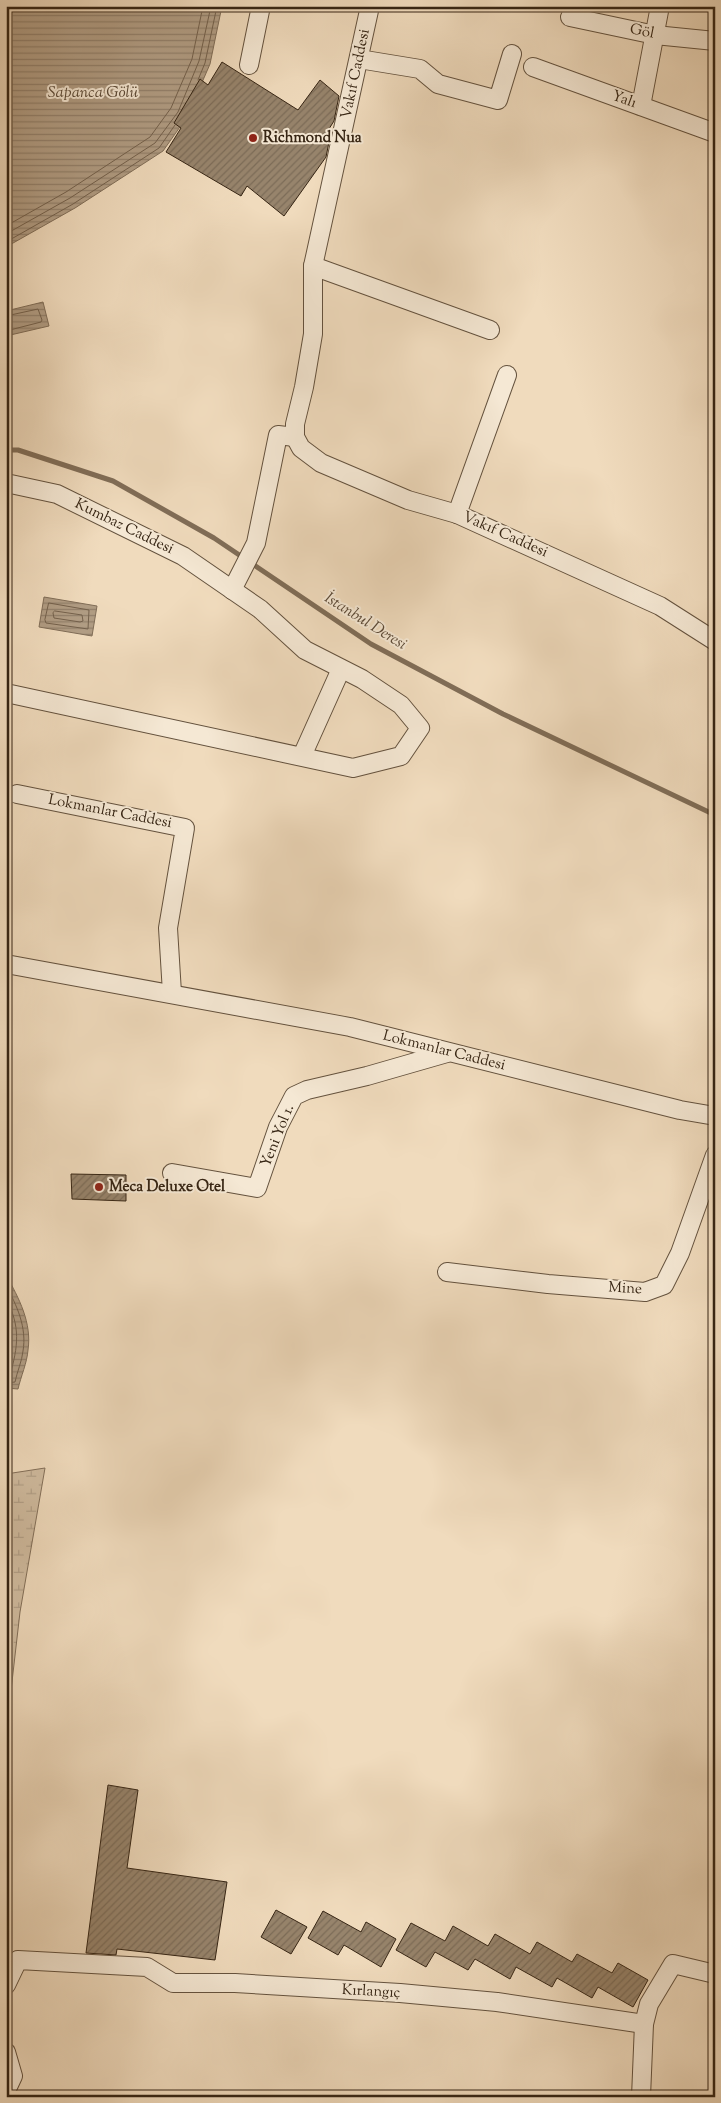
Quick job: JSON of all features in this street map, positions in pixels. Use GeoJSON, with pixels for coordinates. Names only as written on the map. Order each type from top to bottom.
{"type":"FeatureCollection","features":[{"type":"Feature","properties":{"kind":"street"},"geometry":{"type":"LineString","coordinates":[[249,64],[261,6]]}},
{"type":"Feature","properties":{"kind":"street","name":"Vakıf Caddesi"},"geometry":{"type":"LineString","coordinates":[[370,6],[313,266],[313,334],[304,387],[294,424],[295,437],[301,448],[321,463],[408,500],[457,514],[660,606],[715,641]]}},
{"type":"Feature","properties":{"kind":"street"},"geometry":{"type":"LineString","coordinates":[[642,106],[660,6]]}},
{"type":"Feature","properties":{"kind":"street","name":"Göl"},"geometry":{"type":"LineString","coordinates":[[570,17],[655,35],[715,41]]}},
{"type":"Feature","properties":{"kind":"street"},"geometry":{"type":"LineString","coordinates":[[359,59],[420,69],[438,84],[498,100],[512,54]]}},
{"type":"Feature","properties":{"kind":"street","name":"Yalı"},"geometry":{"type":"LineString","coordinates":[[532,67],[715,133]]}},
{"type":"Feature","properties":{"kind":"street"},"geometry":{"type":"LineString","coordinates":[[313,266],[490,330]]}},
{"type":"Feature","properties":{"kind":"street"},"geometry":{"type":"LineString","coordinates":[[457,514],[507,375]]}},
{"type":"Feature","properties":{"kind":"street"},"geometry":{"type":"LineString","coordinates":[[232,590],[256,542],[278,436],[295,437]]}},
{"type":"Feature","properties":{"kind":"street","name":"Kumbaz Caddesi"},"geometry":{"type":"LineString","coordinates":[[6,483],[57,494],[183,556],[260,610],[305,650],[362,679],[401,705],[420,728],[401,756],[353,768],[302,756]]}},
{"type":"Feature","properties":{"kind":"street"},"geometry":{"type":"LineString","coordinates":[[6,693],[302,756],[341,669]]}},
{"type":"Feature","properties":{"kind":"street","name":"Lokmanlar Caddesi"},"geometry":{"type":"LineString","coordinates":[[17,794],[185,828],[168,928],[172,993]]}},
{"type":"Feature","properties":{"kind":"street","name":"Lokmanlar Caddesi"},"geometry":{"type":"LineString","coordinates":[[6,964],[350,1027],[680,1110],[715,1116]]}},
{"type":"Feature","properties":{"kind":"street","name":"Yeni Yol 1."},"geometry":{"type":"LineString","coordinates":[[172,1173],[257,1188],[278,1127],[294,1096],[307,1090],[367,1076],[447,1052]]}},
{"type":"Feature","properties":{"kind":"street","name":"Mine"},"geometry":{"type":"LineString","coordinates":[[447,1272],[548,1284],[645,1292],[664,1285],[680,1253],[715,1155]]}},
{"type":"Feature","properties":{"kind":"street","name":"Kırlangıç"},"geometry":{"type":"LineString","coordinates":[[6,1985],[18,1960],[38,1961],[147,1968],[173,1983],[235,1983],[409,1994],[497,2002],[644,2024]]}},
{"type":"Feature","properties":{"kind":"street"},"geometry":{"type":"LineString","coordinates":[[641,2097],[644,2024],[649,2004],[672,1964],[715,1974]]}},
{"type":"Feature","properties":{"kind":"street"},"geometry":{"type":"LineString","coordinates":[[6,2052],[13,2076],[6,2091]]}},
{"type":"Feature","properties":{"kind":"green space"},"geometry":{"type":"Polygon","coordinates":[[[45,1468],[20,1612],[6,1734],[6,1474],[45,1468]]]}},
{"type":"Feature","properties":{"kind":"water","name":"Sapanca Gölü"},"geometry":{"type":"Polygon","coordinates":[[[6,6],[222,6],[210,64],[187,117],[163,151],[75,208],[6,247],[6,6]]]}},
{"type":"Feature","properties":{"kind":"water"},"geometry":{"type":"Polygon","coordinates":[[[43,302],[49,326],[6,336],[6,311],[43,302]]]}},
{"type":"Feature","properties":{"kind":"water"},"geometry":{"type":"Polygon","coordinates":[[[44,597],[97,606],[92,636],[39,627],[44,597]]]}},
{"type":"Feature","properties":{"kind":"water"},"geometry":{"type":"Polygon","coordinates":[[[6,1275],[20,1302],[28,1330],[27,1355],[18,1389],[6,1388],[6,1275]]]}},
{"type":"Feature","properties":{"kind":"building","name":"Richmond Nua"},"geometry":{"type":"Polygon","coordinates":[[[222,62],[298,110],[320,80],[339,96],[334,121],[327,132],[330,137],[326,157],[284,216],[247,186],[241,196],[166,152],[181,128],[174,123],[200,79],[208,85],[222,62]]]}},
{"type":"Feature","properties":{"kind":"building","name":"Meca Deluxe Otel"},"geometry":{"type":"Polygon","coordinates":[[[71,1174],[126,1175],[126,1201],[72,1199],[71,1174]]]}},
{"type":"Feature","properties":{"kind":"building"},"geometry":{"type":"Polygon","coordinates":[[[108,1785],[138,1790],[127,1868],[227,1882],[215,1960],[117,1949],[116,1955],[86,1953],[108,1785]]]}},
{"type":"Feature","properties":{"kind":"building"},"geometry":{"type":"Polygon","coordinates":[[[276,1910],[307,1927],[291,1954],[261,1937],[276,1910]]]}},
{"type":"Feature","properties":{"kind":"building"},"geometry":{"type":"Polygon","coordinates":[[[323,1911],[361,1932],[366,1922],[396,1939],[381,1967],[344,1945],[338,1955],[308,1938],[323,1911]]]}},
{"type":"Feature","properties":{"kind":"building"},"geometry":{"type":"Polygon","coordinates":[[[411,1923],[445,1941],[453,1926],[488,1946],[495,1934],[530,1954],[537,1942],[572,1962],[577,1954],[612,1973],[618,1963],[648,1980],[633,2007],[598,1987],[592,1998],[557,1978],[552,1987],[516,1967],[510,1979],[475,1959],[468,1970],[435,1952],[426,1967],[396,1950],[411,1923]]]}},
{"type":"Feature","properties":{"kind":"waterway","name":"İstanbul Deresi"},"geometry":{"type":"LineString","coordinates":[[6,450],[18,450],[113,481],[214,538],[371,644],[503,714],[715,815]]}},
{"type":"Feature","properties":{"kind":"place","name":"Richmond Nua"},"geometry":{"type":"Point","coordinates":[253,138]}},
{"type":"Feature","properties":{"kind":"place","name":"Meca Deluxe Otel"},"geometry":{"type":"Point","coordinates":[99,1187]}}]}
